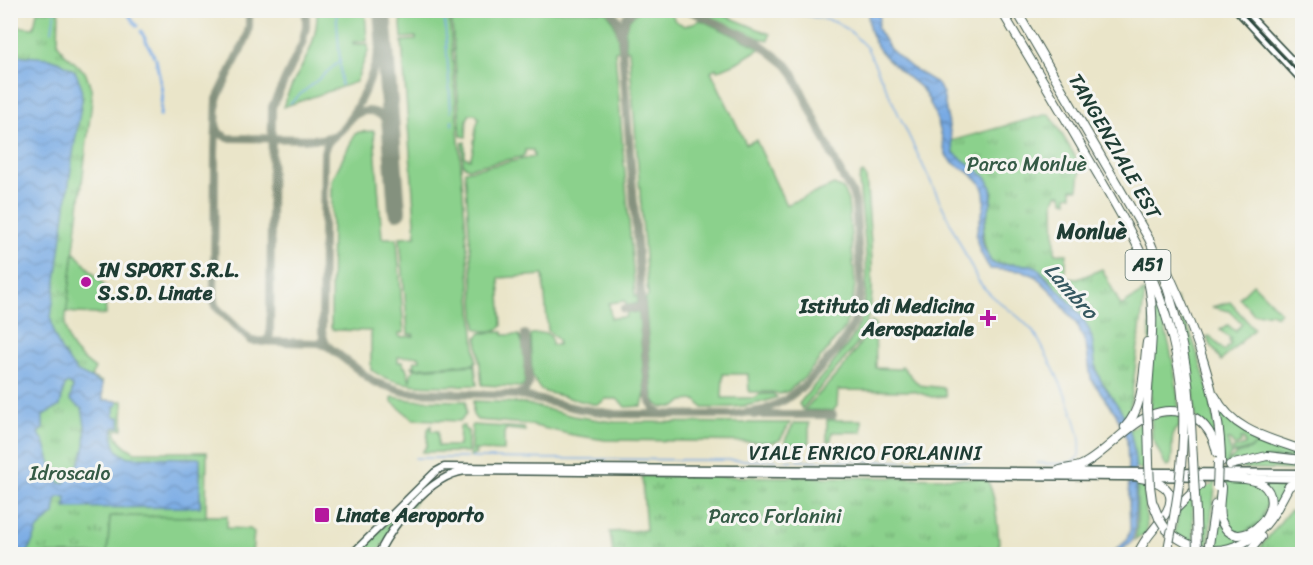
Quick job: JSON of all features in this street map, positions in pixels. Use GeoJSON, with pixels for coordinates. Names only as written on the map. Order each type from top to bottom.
{"type":"FeatureCollection","features":[{"type":"Feature","properties":{"kind":"highway","name":"TANGENZIALE EST"},"geometry":{"type":"LineString","coordinates":[[1001,10],[1116,205],[1144,257],[1161,298],[1174,343],[1186,405],[1181,477],[1167,555]]}},
{"type":"Feature","properties":{"kind":"highway","name":"TANGENZIALE EST"},"geometry":{"type":"LineString","coordinates":[[1016,10],[1134,211],[1157,258],[1175,310],[1185,360],[1197,555]]}},
{"type":"Feature","properties":{"kind":"highway"},"geometry":{"type":"LineString","coordinates":[[1021,10],[1032,30],[1035,43]]}},
{"type":"Feature","properties":{"kind":"highway"},"geometry":{"type":"LineString","coordinates":[[1116,205],[1145,271],[1151,308],[1153,327],[1148,410],[1149,463],[1150,486],[1159,518],[1178,540],[1190,547],[1206,551],[1225,551],[1255,538],[1278,506]]}},
{"type":"Feature","properties":{"kind":"highway"},"geometry":{"type":"LineString","coordinates":[[1134,211],[1142,219],[1172,280],[1219,404],[1236,423],[1255,434],[1302,450]]}},
{"type":"Feature","properties":{"kind":"highway"},"geometry":{"type":"LineString","coordinates":[[1129,426],[1138,400],[1151,308]]}},
{"type":"Feature","properties":{"kind":"highway"},"geometry":{"type":"LineString","coordinates":[[1206,372],[1217,420],[1220,514],[1224,526],[1238,534],[1247,534],[1255,530],[1269,511],[1268,492],[1262,484],[1255,481],[1230,478]]}},
{"type":"Feature","properties":{"kind":"highway"},"geometry":{"type":"LineString","coordinates":[[1058,471],[1082,465],[1129,426],[1160,411],[1174,411],[1200,422],[1208,431],[1216,447],[1219,462]]}},
{"type":"Feature","properties":{"kind":"highway"},"geometry":{"type":"LineString","coordinates":[[1230,465],[1267,456],[1302,460]]}},
{"type":"Feature","properties":{"kind":"highway"},"geometry":{"type":"LineString","coordinates":[[1137,476],[1159,482],[1167,490],[1170,502],[1167,511],[1147,536],[1138,553]]}},
{"type":"Feature","properties":{"kind":"highway"},"geometry":{"type":"LineString","coordinates":[[1243,555],[1258,541],[1289,486],[1302,479]]}},
{"type":"Feature","properties":{"kind":"highway"},"geometry":{"type":"LineString","coordinates":[[1138,553],[1152,532],[1200,485]]}},
{"type":"Feature","properties":{"kind":"highway"},"geometry":{"type":"LineString","coordinates":[[1207,555],[1219,487]]}},
{"type":"Feature","properties":{"kind":"main road"},"geometry":{"type":"LineString","coordinates":[[1236,10],[1302,81]]}},
{"type":"Feature","properties":{"kind":"main road"},"geometry":{"type":"LineString","coordinates":[[1245,10],[1302,70]]}},
{"type":"Feature","properties":{"kind":"main road","name":"VIALE ENRICO FORLANINI"},"geometry":{"type":"LineString","coordinates":[[420,494],[432,476],[442,467],[462,466],[1058,471],[1137,476],[1302,479]]}},
{"type":"Feature","properties":{"kind":"main road","name":"VIALE ENRICO FORLANINI"},"geometry":{"type":"LineString","coordinates":[[420,494],[456,472],[465,471],[1128,475]]}},
{"type":"Feature","properties":{"kind":"main road","name":"VIALE ENRICO FORLANINI"},"geometry":{"type":"LineString","coordinates":[[1137,476],[1302,473]]}},
{"type":"Feature","properties":{"kind":"main road"},"geometry":{"type":"LineString","coordinates":[[352,555],[420,494]]}},
{"type":"Feature","properties":{"kind":"main road"},"geometry":{"type":"LineString","coordinates":[[378,555],[394,527],[420,494]]}},
{"type":"Feature","properties":{"kind":"green space"},"geometry":{"type":"Polygon","coordinates":[[[640,10],[670,11],[675,21],[685,26],[701,20],[761,48],[736,63],[717,71],[716,68],[711,71],[746,144],[756,140],[786,205],[834,185],[843,189],[848,201],[855,284],[852,308],[844,329],[805,377],[788,391],[780,394],[749,392],[748,374],[723,374],[722,398],[755,398],[760,394],[773,394],[777,397],[759,403],[703,408],[696,400],[683,401],[676,407],[661,407],[653,398],[645,300],[648,296],[629,50],[626,49],[625,37],[630,18],[640,10]]]}},
{"type":"Feature","properties":{"kind":"green space","name":"Idroscalo"},"geometry":{"type":"Polygon","coordinates":[[[37,11],[59,11],[58,44],[64,53],[85,72],[91,88],[92,100],[65,324],[68,339],[78,355],[95,369],[91,377],[102,382],[103,400],[123,401],[123,429],[115,430],[125,446],[135,452],[207,452],[206,517],[110,516],[107,554],[11,554],[11,26],[34,28],[37,11]]]}},
{"type":"Feature","properties":{"kind":"green space"},"geometry":{"type":"Polygon","coordinates":[[[317,11],[365,11],[367,41],[353,42],[353,44],[368,44],[368,51],[356,82],[283,107],[314,39],[317,11]]]}},
{"type":"Feature","properties":{"kind":"green space"},"geometry":{"type":"Polygon","coordinates":[[[400,11],[449,11],[476,361],[474,364],[412,368],[411,366],[415,366],[414,361],[420,360],[419,356],[398,357],[398,362],[403,362],[410,381],[411,373],[415,369],[475,365],[477,385],[409,384],[383,377],[371,370],[371,331],[331,328],[332,180],[355,134],[374,131],[382,238],[397,238],[404,333],[399,333],[399,337],[414,336],[408,334],[400,237],[416,236],[402,41],[416,40],[416,37],[402,38],[400,11]]]}},
{"type":"Feature","properties":{"kind":"green space"},"geometry":{"type":"Polygon","coordinates":[[[451,11],[606,11],[612,20],[619,44],[619,50],[615,51],[635,296],[637,296],[638,303],[627,306],[625,301],[609,303],[611,318],[626,317],[627,312],[639,313],[645,394],[642,406],[626,407],[617,399],[606,399],[599,404],[593,404],[545,392],[539,388],[532,375],[530,336],[546,333],[551,337],[552,345],[558,345],[558,340],[548,331],[543,275],[499,278],[502,326],[490,331],[476,328],[465,171],[534,157],[533,150],[525,150],[525,154],[521,157],[468,168],[463,165],[462,143],[465,142],[465,157],[470,159],[479,119],[476,114],[470,114],[467,119],[466,137],[461,136],[451,11]]]}},
{"type":"Feature","properties":{"kind":"green space"},"geometry":{"type":"Polygon","coordinates":[[[695,11],[714,11],[770,34],[769,40],[758,38],[695,11]]]}},
{"type":"Feature","properties":{"kind":"green space","name":"Parco Monluè"},"geometry":{"type":"Polygon","coordinates":[[[1048,114],[1079,163],[1080,172],[1078,189],[1072,189],[1072,195],[1067,196],[1067,201],[1063,200],[1062,194],[1057,194],[1054,202],[1055,253],[1067,254],[1064,278],[1078,279],[1102,269],[1121,306],[1145,291],[1129,416],[1125,418],[1099,377],[1072,305],[1038,268],[991,262],[983,234],[993,192],[979,172],[954,153],[951,141],[1048,114]]]}},
{"type":"Feature","properties":{"kind":"green space"},"geometry":{"type":"Polygon","coordinates":[[[863,173],[866,177],[872,270],[872,296],[867,322],[855,347],[802,409],[799,404],[848,344],[861,319],[866,281],[865,239],[859,181],[863,173]]]}},
{"type":"Feature","properties":{"kind":"green space","name":"IN SPORT S.R.L. S.S.D. Linate"},"geometry":{"type":"Polygon","coordinates":[[[74,252],[104,285],[106,315],[66,312],[74,252]]]}},
{"type":"Feature","properties":{"kind":"green space"},"geometry":{"type":"Polygon","coordinates":[[[1149,278],[1169,343],[1179,411],[1151,413],[1149,278]]]}},
{"type":"Feature","properties":{"kind":"green space"},"geometry":{"type":"Polygon","coordinates":[[[1253,284],[1280,311],[1277,316],[1271,313],[1254,314],[1239,298],[1253,284]]]}},
{"type":"Feature","properties":{"kind":"green space"},"geometry":{"type":"Polygon","coordinates":[[[1176,298],[1194,343],[1211,398],[1218,451],[1195,416],[1188,347],[1176,298]]]}},
{"type":"Feature","properties":{"kind":"green space"},"geometry":{"type":"Polygon","coordinates":[[[1230,302],[1254,329],[1221,361],[1206,337],[1210,336],[1224,351],[1231,344],[1229,341],[1231,339],[1220,330],[1228,325],[1235,331],[1242,324],[1229,311],[1212,307],[1230,302]]]}},
{"type":"Feature","properties":{"kind":"green space"},"geometry":{"type":"Polygon","coordinates":[[[871,322],[875,324],[876,368],[899,369],[902,366],[919,385],[944,388],[946,396],[932,397],[913,391],[838,390],[837,406],[833,411],[804,410],[850,358],[871,322]]]}},
{"type":"Feature","properties":{"kind":"green space"},"geometry":{"type":"Polygon","coordinates":[[[503,332],[503,335],[519,335],[521,340],[525,373],[524,385],[520,387],[482,385],[477,337],[481,333],[503,332]]]}},
{"type":"Feature","properties":{"kind":"green space"},"geometry":{"type":"Polygon","coordinates":[[[392,397],[412,400],[466,401],[466,414],[460,421],[413,419],[392,402],[392,397]]]}},
{"type":"Feature","properties":{"kind":"green space"},"geometry":{"type":"Polygon","coordinates":[[[473,401],[523,403],[573,416],[614,422],[790,423],[780,440],[775,442],[605,440],[526,424],[477,420],[473,415],[473,401]]]}},
{"type":"Feature","properties":{"kind":"green space"},"geometry":{"type":"Polygon","coordinates":[[[1217,406],[1235,425],[1258,437],[1254,447],[1233,454],[1233,449],[1245,445],[1244,439],[1234,446],[1231,440],[1228,440],[1231,453],[1225,469],[1223,469],[1217,406]]]}},
{"type":"Feature","properties":{"kind":"green space"},"geometry":{"type":"Polygon","coordinates":[[[1179,414],[1179,427],[1173,435],[1171,462],[1166,466],[1152,437],[1151,416],[1179,414]]]}},
{"type":"Feature","properties":{"kind":"green space"},"geometry":{"type":"Polygon","coordinates":[[[827,420],[862,420],[862,432],[832,432],[831,441],[827,441],[827,420]]]}},
{"type":"Feature","properties":{"kind":"green space"},"geometry":{"type":"Polygon","coordinates":[[[1144,420],[1146,456],[1144,469],[1135,468],[1134,449],[1129,430],[1144,420]]]}},
{"type":"Feature","properties":{"kind":"green space"},"geometry":{"type":"Polygon","coordinates":[[[794,423],[809,423],[809,444],[788,444],[785,440],[794,423]]]}},
{"type":"Feature","properties":{"kind":"green space"},"geometry":{"type":"Polygon","coordinates":[[[472,425],[524,428],[525,431],[506,429],[504,451],[474,450],[476,454],[470,457],[472,425]]]}},
{"type":"Feature","properties":{"kind":"green space"},"geometry":{"type":"Polygon","coordinates":[[[431,426],[431,431],[438,431],[438,446],[459,446],[460,426],[464,426],[464,429],[468,431],[468,452],[422,452],[427,446],[428,429],[431,426]]]}},
{"type":"Feature","properties":{"kind":"green space"},"geometry":{"type":"Polygon","coordinates":[[[1259,438],[1302,453],[1302,458],[1265,458],[1302,461],[1302,470],[1229,468],[1229,462],[1233,457],[1249,450],[1259,438]]]}},
{"type":"Feature","properties":{"kind":"green space","name":"Parco Forlanini"},"geometry":{"type":"Polygon","coordinates":[[[642,476],[984,478],[992,491],[1000,554],[613,554],[610,532],[646,530],[642,476]]]}},
{"type":"Feature","properties":{"kind":"green space"},"geometry":{"type":"Polygon","coordinates":[[[1261,481],[1292,482],[1253,538],[1219,550],[1211,546],[1218,496],[1221,524],[1245,536],[1271,508],[1261,481]]]}},
{"type":"Feature","properties":{"kind":"green space"},"geometry":{"type":"Polygon","coordinates":[[[1137,482],[1144,482],[1147,529],[1146,533],[1135,540],[1137,530],[1137,482]]]}},
{"type":"Feature","properties":{"kind":"green space"},"geometry":{"type":"Polygon","coordinates":[[[1198,482],[1215,482],[1208,545],[1201,549],[1198,482]]]}},
{"type":"Feature","properties":{"kind":"green space"},"geometry":{"type":"Polygon","coordinates":[[[1223,482],[1256,484],[1269,501],[1260,521],[1244,533],[1230,530],[1221,518],[1223,482]]]}},
{"type":"Feature","properties":{"kind":"green space"},"geometry":{"type":"Polygon","coordinates":[[[422,492],[376,554],[354,554],[422,492]]]}},
{"type":"Feature","properties":{"kind":"green space"},"geometry":{"type":"Polygon","coordinates":[[[1192,494],[1194,547],[1174,535],[1180,506],[1192,494]]]}},
{"type":"Feature","properties":{"kind":"green space"},"geometry":{"type":"Polygon","coordinates":[[[1289,511],[1302,513],[1300,554],[1255,554],[1289,511]]]}},
{"type":"Feature","properties":{"kind":"green space"},"geometry":{"type":"Polygon","coordinates":[[[110,516],[227,516],[227,528],[250,529],[254,532],[252,554],[107,554],[110,516]]]}},
{"type":"Feature","properties":{"kind":"water"},"geometry":{"type":"Polygon","coordinates":[[[869,11],[881,11],[877,28],[890,49],[912,68],[938,84],[943,94],[954,153],[988,180],[992,196],[982,240],[991,262],[1032,265],[1038,268],[1074,307],[1086,324],[1092,338],[1097,372],[1124,416],[1135,457],[1135,530],[1132,541],[1118,554],[1111,554],[1126,541],[1130,530],[1127,440],[1116,414],[1091,379],[1086,345],[1078,326],[1051,291],[1035,276],[1023,271],[990,269],[982,255],[976,235],[985,200],[981,184],[973,175],[947,157],[934,112],[928,100],[922,89],[893,65],[877,46],[871,35],[869,11]]]}},
{"type":"Feature","properties":{"kind":"water","name":"Idroscalo"},"geometry":{"type":"Polygon","coordinates":[[[11,55],[49,58],[60,62],[75,71],[81,85],[82,100],[51,318],[54,334],[61,350],[76,371],[102,384],[103,400],[118,401],[117,406],[114,406],[114,417],[120,417],[120,427],[114,427],[113,437],[119,452],[128,457],[200,458],[200,507],[65,508],[66,497],[59,497],[56,500],[54,514],[38,529],[27,554],[10,554],[11,55]],[[68,383],[65,385],[60,406],[43,415],[43,429],[38,433],[44,441],[59,483],[64,483],[72,475],[82,458],[84,449],[85,430],[82,409],[70,400],[73,387],[68,383]]]}},
{"type":"Feature","properties":{"kind":"waterway"},"geometry":{"type":"LineString","coordinates":[[52,31],[55,10]]}},
{"type":"Feature","properties":{"kind":"waterway"},"geometry":{"type":"LineString","coordinates":[[125,10],[137,26]]}},
{"type":"Feature","properties":{"kind":"waterway"},"geometry":{"type":"LineString","coordinates":[[290,103],[340,61],[336,10]]}},
{"type":"Feature","properties":{"kind":"waterway"},"geometry":{"type":"LineString","coordinates":[[444,10],[451,112]]}},
{"type":"Feature","properties":{"kind":"waterway"},"geometry":{"type":"LineString","coordinates":[[792,12],[835,22],[851,32],[867,48],[977,279],[1037,337],[1068,400],[1080,439],[1080,453],[1074,461],[1061,464],[1037,463]]}},
{"type":"Feature","properties":{"kind":"waterway"},"geometry":{"type":"LineString","coordinates":[[141,31],[154,56]]}},
{"type":"Feature","properties":{"kind":"waterway"},"geometry":{"type":"LineString","coordinates":[[156,59],[162,91],[160,116]]}},
{"type":"Feature","properties":{"kind":"waterway"},"geometry":{"type":"LineString","coordinates":[[340,62],[341,85]]}},
{"type":"Feature","properties":{"kind":"waterway"},"geometry":{"type":"LineString","coordinates":[[452,120],[452,125]]}},
{"type":"Feature","properties":{"kind":"waterway"},"geometry":{"type":"LineString","coordinates":[[415,458],[467,458]]}},
{"type":"Feature","properties":{"kind":"waterway"},"geometry":{"type":"LineString","coordinates":[[471,458],[971,462]]}},
{"type":"Feature","properties":{"kind":"taxiway"},"geometry":{"type":"LineString","coordinates":[[249,10],[247,37],[217,99],[214,302],[216,307],[251,341],[319,343],[329,347]]}},
{"type":"Feature","properties":{"kind":"taxiway"},"geometry":{"type":"LineString","coordinates":[[263,342],[270,334],[272,107],[302,44],[306,27],[306,10]]}},
{"type":"Feature","properties":{"kind":"taxiway"},"geometry":{"type":"LineString","coordinates":[[612,10],[618,21],[621,36],[649,398],[655,410],[662,414]]}},
{"type":"Feature","properties":{"kind":"taxiway"},"geometry":{"type":"LineString","coordinates":[[622,29],[626,17],[634,10]]}},
{"type":"Feature","properties":{"kind":"taxiway"},"geometry":{"type":"LineString","coordinates":[[383,23],[376,63],[366,88],[347,123],[331,139],[324,152],[322,332],[330,348],[374,382],[405,392],[518,395],[580,409],[615,414],[732,415],[764,410],[785,400],[804,386],[839,348],[853,325],[861,287],[855,202],[793,73],[787,65],[755,40],[688,10]]}},
{"type":"Feature","properties":{"kind":"taxiway"},"geometry":{"type":"LineString","coordinates":[[352,117],[364,111],[376,112],[389,125],[391,132]]}},
{"type":"Feature","properties":{"kind":"taxiway"},"geometry":{"type":"LineString","coordinates":[[216,125],[219,133],[228,138],[321,139],[332,136]]}},
{"type":"Feature","properties":{"kind":"taxiway"},"geometry":{"type":"LineString","coordinates":[[624,309],[638,308],[642,304]]}},
{"type":"Feature","properties":{"kind":"taxiway"},"geometry":{"type":"LineString","coordinates":[[516,395],[525,391],[529,383],[525,334]]}},
{"type":"Feature","properties":{"kind":"taxiway"},"geometry":{"type":"LineString","coordinates":[[754,415],[833,415]]}},
{"type":"Feature","properties":{"kind":"runway"},"geometry":{"type":"LineString","coordinates":[[382,10],[397,211]]}},
{"type":"Feature","properties":{"kind":"tunnel"},"geometry":{"type":"LineString","coordinates":[[1200,485],[1230,465]]}},
{"type":"Feature","properties":{"kind":"tram line"},"geometry":{"type":"LineString","coordinates":[[1239,10],[1302,77]]}},
{"type":"Feature","properties":{"kind":"place","name":"IN SPORT S.R.L. S.S.D. Linate"},"geometry":{"type":"Point","coordinates":[86,282]}},
{"type":"Feature","properties":{"kind":"place","name":"Istituto di Medicina Aerospaziale"},"geometry":{"type":"Point","coordinates":[988,318]}},
{"type":"Feature","properties":{"kind":"place","name":"Linate Aeroporto"},"geometry":{"type":"Point","coordinates":[322,515]}},
{"type":"Feature","properties":{"kind":"district","name":"Monluè"},"geometry":{"type":"Point","coordinates":[1092,231]}},
{"type":"Feature","properties":{"kind":"water label","name":"Lambro"},"geometry":{"type":"Point","coordinates":[1071,291]}}]}
